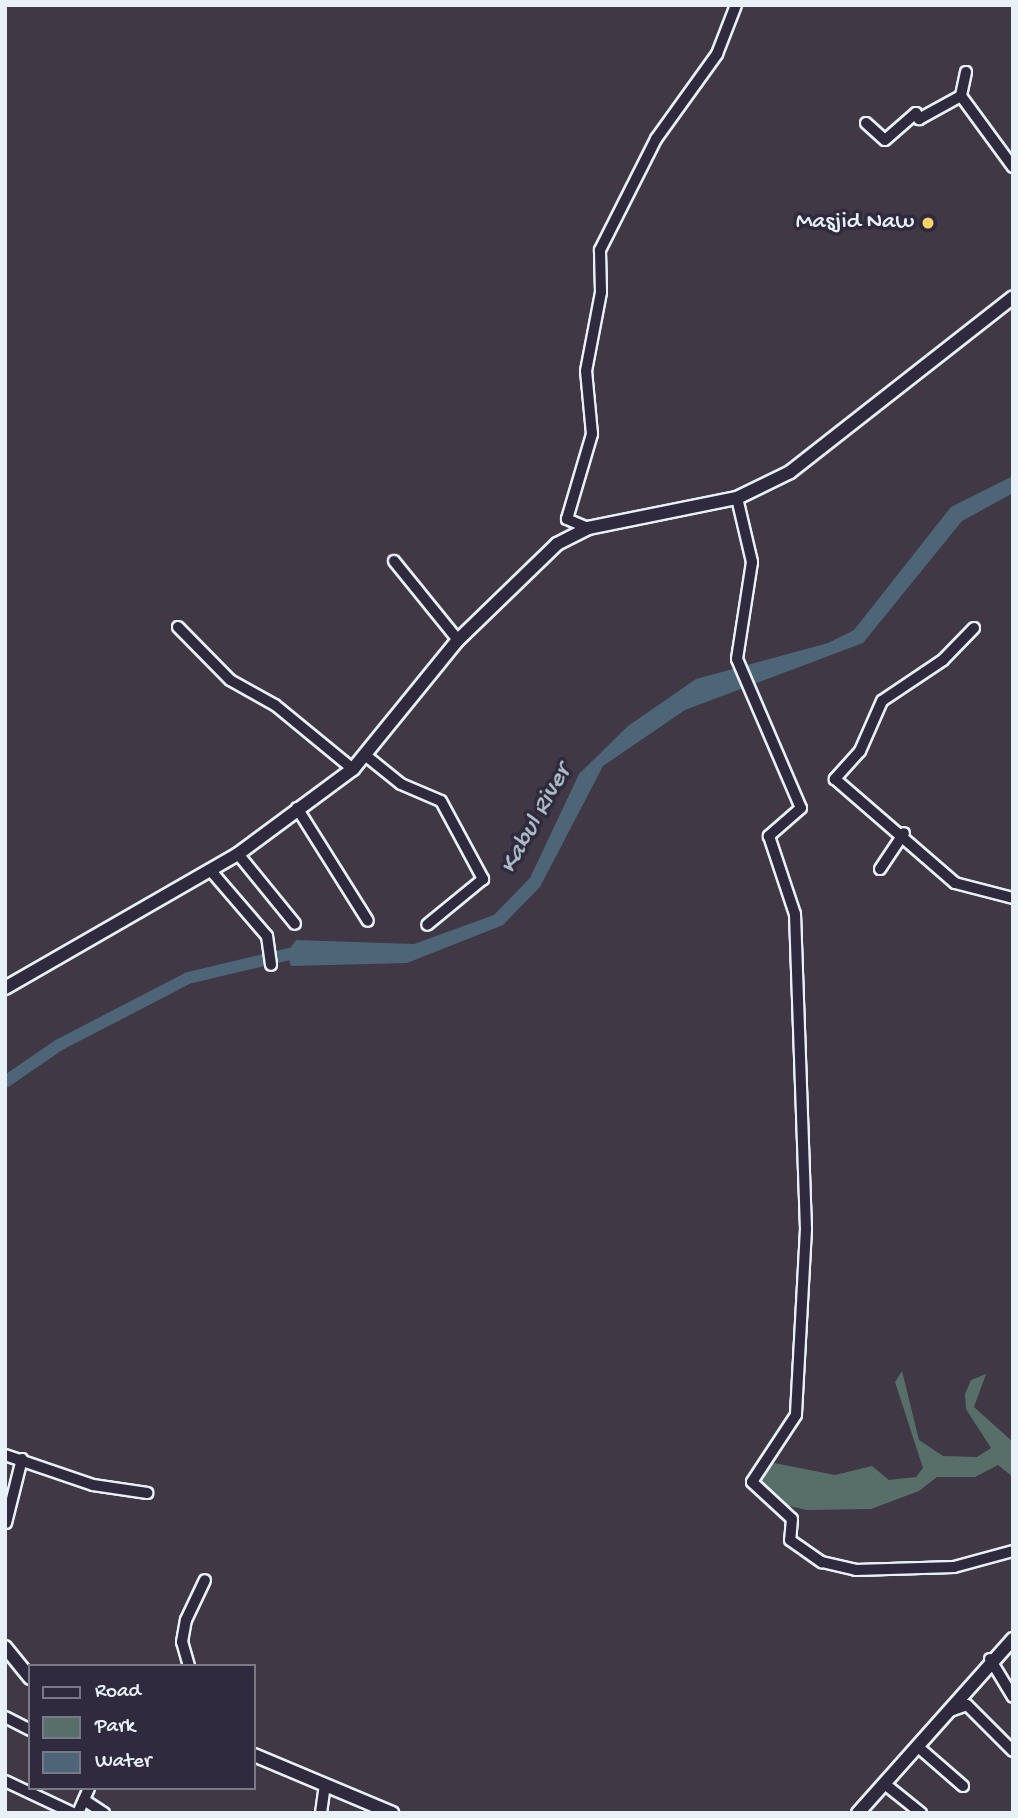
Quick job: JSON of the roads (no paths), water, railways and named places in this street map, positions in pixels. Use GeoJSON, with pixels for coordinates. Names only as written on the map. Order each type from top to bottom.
{"type":"FeatureCollection","features":[{"type":"Feature","properties":{"kind":"main road"},"geometry":{"type":"LineString","coordinates":[[5,988],[38,964],[211,871],[353,769],[458,639],[557,544],[588,528],[737,498],[832,443],[1013,297]]}},
{"type":"Feature","properties":{"kind":"main road"},"geometry":{"type":"LineString","coordinates":[[858,1813],[886,1785],[990,1659],[1013,1639]]}},
{"type":"Feature","properties":{"kind":"main road"},"geometry":{"type":"LineString","coordinates":[[5,1647],[28,1676]]}},
{"type":"Feature","properties":{"kind":"main road"},"geometry":{"type":"LineString","coordinates":[[256,1756],[392,1813]]}},
{"type":"Feature","properties":{"kind":"street"},"geometry":{"type":"LineString","coordinates":[[588,528],[567,519],[592,434],[586,371],[601,292],[600,250],[656,139],[718,54],[736,5]]}},
{"type":"Feature","properties":{"kind":"street"},"geometry":{"type":"LineString","coordinates":[[966,72],[961,96],[1013,167]]}},
{"type":"Feature","properties":{"kind":"street"},"geometry":{"type":"LineString","coordinates":[[866,123],[885,140],[916,113],[919,119],[961,96]]}},
{"type":"Feature","properties":{"kind":"street"},"geometry":{"type":"LineString","coordinates":[[737,498],[752,562],[737,659],[801,808],[769,836],[795,914],[806,1229],[796,1415],[752,1482],[772,1507],[792,1519],[790,1540],[822,1562],[856,1570],[954,1567],[1013,1551]]}},
{"type":"Feature","properties":{"kind":"street"},"geometry":{"type":"LineString","coordinates":[[394,561],[458,639]]}},
{"type":"Feature","properties":{"kind":"street"},"geometry":{"type":"LineString","coordinates":[[178,627],[230,680],[275,705],[353,769]]}},
{"type":"Feature","properties":{"kind":"street"},"geometry":{"type":"LineString","coordinates":[[974,628],[953,643],[943,660],[882,701],[860,751],[835,779],[904,833],[955,883],[1013,898]]}},
{"type":"Feature","properties":{"kind":"street"},"geometry":{"type":"LineString","coordinates":[[365,755],[401,784],[440,800],[483,879],[428,925]]}},
{"type":"Feature","properties":{"kind":"street"},"geometry":{"type":"LineString","coordinates":[[297,808],[368,920]]}},
{"type":"Feature","properties":{"kind":"street"},"geometry":{"type":"LineString","coordinates":[[880,869],[904,833]]}},
{"type":"Feature","properties":{"kind":"street"},"geometry":{"type":"LineString","coordinates":[[238,854],[296,924]]}},
{"type":"Feature","properties":{"kind":"street"},"geometry":{"type":"LineString","coordinates":[[211,871],[267,936],[271,965]]}},
{"type":"Feature","properties":{"kind":"street"},"geometry":{"type":"LineString","coordinates":[[5,1455],[93,1485],[147,1493]]}},
{"type":"Feature","properties":{"kind":"street"},"geometry":{"type":"LineString","coordinates":[[6,1523],[22,1459]]}},
{"type":"Feature","properties":{"kind":"street"},"geometry":{"type":"LineString","coordinates":[[188,1664],[182,1642],[186,1620],[205,1580]]}},
{"type":"Feature","properties":{"kind":"street"},"geometry":{"type":"LineString","coordinates":[[990,1659],[1013,1697]]}},
{"type":"Feature","properties":{"kind":"street"},"geometry":{"type":"LineString","coordinates":[[943,1714],[967,1705],[1013,1751]]}},
{"type":"Feature","properties":{"kind":"street"},"geometry":{"type":"LineString","coordinates":[[5,1717],[28,1729]]}},
{"type":"Feature","properties":{"kind":"street"},"geometry":{"type":"LineString","coordinates":[[917,1746],[963,1786]]}},
{"type":"Feature","properties":{"kind":"street"},"geometry":{"type":"LineString","coordinates":[[5,1781],[75,1813],[88,1790]]}},
{"type":"Feature","properties":{"kind":"street"},"geometry":{"type":"LineString","coordinates":[[321,1813],[325,1784]]}},
{"type":"Feature","properties":{"kind":"street"},"geometry":{"type":"LineString","coordinates":[[886,1785],[921,1813]]}},
{"type":"Feature","properties":{"kind":"street"},"geometry":{"type":"LineString","coordinates":[[83,1800],[104,1813]]}},
{"type":"Feature","properties":{"kind":"water"},"geometry":{"type":"Polygon","coordinates":[[[1013,476],[1013,493],[962,521],[863,643],[685,710],[603,766],[540,887],[503,925],[407,963],[291,966],[287,953],[296,940],[414,944],[494,915],[530,878],[579,774],[628,726],[696,679],[828,643],[854,630],[951,507],[1013,476]]]}},
{"type":"Feature","properties":{"kind":"waterway","name":"Kabul River"},"geometry":{"type":"LineString","coordinates":[[5,1082],[59,1045],[188,978],[302,951]]}},
{"type":"Feature","properties":{"kind":"place","name":"Masjid Naw"},"geometry":{"type":"Point","coordinates":[928,223]}}]}
